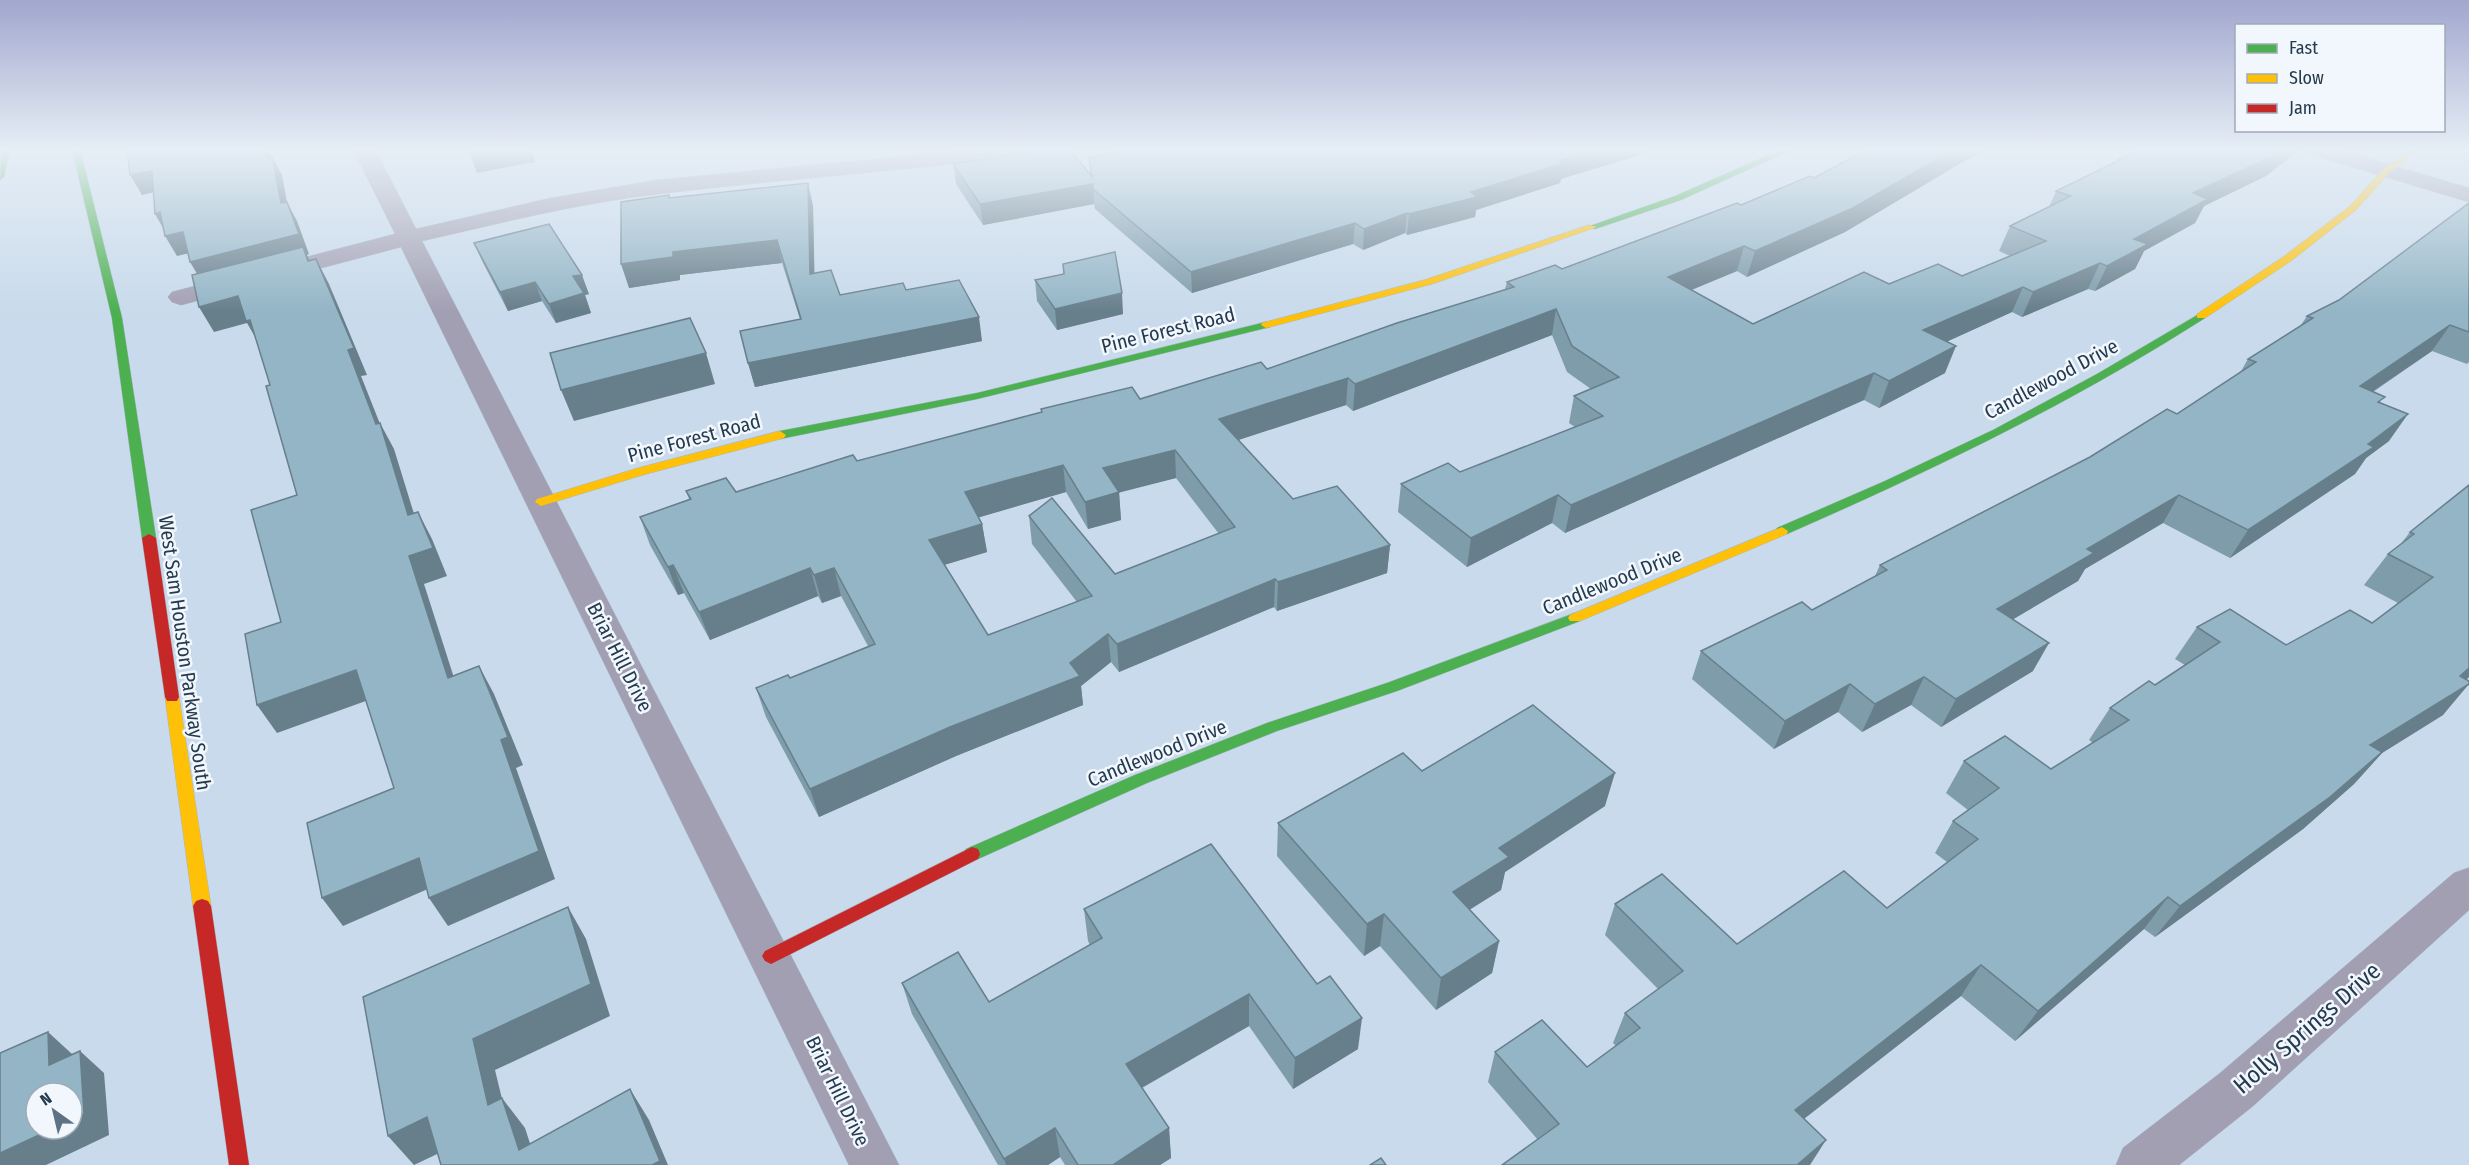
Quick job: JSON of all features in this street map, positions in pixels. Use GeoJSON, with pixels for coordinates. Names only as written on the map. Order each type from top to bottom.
{"type":"FeatureCollection","features":[{"type":"Feature","properties":{"kind":"main road","name":"West Sam Houston Parkway South"},"geometry":{"type":"LineString","coordinates":[[89,203],[117,318],[239,1165]]}},
{"type":"Feature","properties":{"kind":"main road","name":"Pine Forest Road"},"geometry":{"type":"LineString","coordinates":[[541,502],[642,471],[801,430],[977,396],[1184,347],[1428,282],[1662,203]]}},
{"type":"Feature","properties":{"kind":"main road","name":"Candlewood Drive"},"geometry":{"type":"LineString","coordinates":[[771,956],[972,855],[1141,779],[1272,727],[1392,687],[1584,615],[1841,506],[2056,403],[2193,322],[2287,259],[2357,203]]}},
{"type":"Feature","properties":{"kind":"street","name":"Briar Hill Drive"},"geometry":{"type":"LineString","coordinates":[[392,203],[875,1165]]}},
{"type":"Feature","properties":{"kind":"street"},"geometry":{"type":"LineString","coordinates":[[181,297],[410,237],[561,203]]}},
{"type":"Feature","properties":{"kind":"street","name":"Holly Springs Drive"},"geometry":{"type":"LineString","coordinates":[[2140,1165],[2236,1089],[2469,885]]}},
{"type":"Feature","properties":{"kind":"building"},"geometry":{"type":"Polygon","coordinates":[[[154,203],[288,203],[299,234],[190,262],[183,232],[165,236],[160,212],[155,214],[154,203]]]}},
{"type":"Feature","properties":{"kind":"building"},"geometry":{"type":"Polygon","coordinates":[[[621,203],[808,203],[810,274],[831,270],[840,295],[903,283],[906,290],[959,280],[979,317],[748,363],[740,331],[801,319],[777,240],[673,252],[673,257],[621,264],[621,203]]]}},
{"type":"Feature","properties":{"kind":"building"},"geometry":{"type":"Polygon","coordinates":[[[1110,203],[1452,203],[1407,213],[1364,229],[1355,223],[1191,272],[1110,203]]]}},
{"type":"Feature","properties":{"kind":"building"},"geometry":{"type":"Polygon","coordinates":[[[1736,203],[1861,203],[1755,251],[1744,246],[1668,277],[1753,324],[1864,272],[1889,284],[1938,264],[1962,276],[2046,241],[2010,226],[2056,203],[2200,203],[2134,239],[2148,244],[2107,266],[2100,263],[2033,292],[2023,287],[1923,330],[1956,346],[1889,381],[1874,373],[1571,505],[1558,495],[1471,538],[1401,484],[1448,463],[1460,472],[1603,416],[1574,396],[1619,377],[1572,346],[1556,309],[1355,384],[1348,378],[1219,419],[1293,499],[1337,486],[1390,545],[1278,582],[1275,579],[1117,644],[1108,634],[1070,663],[1080,676],[950,727],[810,789],[756,688],[788,675],[790,678],[875,644],[834,568],[814,575],[810,568],[699,612],[673,565],[668,567],[640,517],[691,499],[686,491],[726,478],[736,492],[853,455],[857,461],[1042,412],[1041,409],[1132,387],[1140,399],[1261,362],[1267,369],[1397,323],[1514,287],[1507,282],[1555,265],[1562,269],[1736,203]],[[1175,450],[1103,468],[1119,492],[1085,502],[1063,465],[965,492],[982,524],[929,540],[988,635],[1092,596],[1029,516],[1052,498],[1115,574],[1235,527],[1175,450]]]}},
{"type":"Feature","properties":{"kind":"building"},"geometry":{"type":"Polygon","coordinates":[[[2469,203],[2469,332],[2450,325],[2360,386],[2385,397],[2378,402],[2408,414],[2368,444],[2374,447],[2248,530],[2179,495],[2087,549],[2094,553],[1997,609],[2049,643],[1956,699],[1924,677],[1875,704],[1850,684],[1785,721],[1701,651],[1802,602],[1812,610],[1887,570],[1880,565],[2090,457],[2167,409],[2177,414],[2256,362],[2248,359],[2313,318],[2307,316],[2339,300],[2469,203]]]}},
{"type":"Feature","properties":{"kind":"building"},"geometry":{"type":"Polygon","coordinates":[[[549,224],[582,275],[573,276],[584,293],[549,304],[535,282],[500,292],[474,243],[549,224]]]}},
{"type":"Feature","properties":{"kind":"building"},"geometry":{"type":"Polygon","coordinates":[[[303,247],[308,261],[316,259],[354,348],[348,350],[376,424],[380,423],[408,515],[418,512],[433,548],[409,556],[448,678],[479,666],[508,737],[501,740],[539,851],[429,898],[419,858],[322,898],[307,823],[394,788],[356,670],[257,705],[245,634],[281,622],[251,510],[297,495],[266,386],[270,385],[250,320],[246,321],[238,296],[199,307],[192,275],[303,247]]]}},
{"type":"Feature","properties":{"kind":"building"},"geometry":{"type":"Polygon","coordinates":[[[1115,252],[1122,293],[1055,309],[1035,280],[1064,274],[1063,264],[1115,252]]]}},
{"type":"Feature","properties":{"kind":"building"},"geometry":{"type":"Polygon","coordinates":[[[690,318],[706,353],[561,390],[550,353],[690,318]]]}},
{"type":"Feature","properties":{"kind":"building"},"geometry":{"type":"Polygon","coordinates":[[[2469,485],[2469,668],[2460,676],[2469,681],[2469,684],[2370,745],[2382,752],[2330,797],[2180,906],[2168,897],[2038,1011],[1981,965],[1795,1110],[1826,1140],[1797,1165],[1502,1165],[1559,1124],[1495,1052],[1542,1020],[1587,1067],[1640,1028],[1625,1013],[1683,971],[1615,904],[1662,874],[1737,944],[1844,871],[1887,908],[1978,839],[1953,821],[1999,788],[1964,761],[2005,736],[2051,769],[2129,720],[2110,708],[2149,681],[2155,685],[2220,642],[2197,627],[2230,609],[2286,645],[2350,610],[2372,623],[2433,577],[2388,554],[2414,534],[2410,532],[2469,485]]]}},
{"type":"Feature","properties":{"kind":"building"},"geometry":{"type":"Polygon","coordinates":[[[1533,705],[1615,773],[1499,848],[1509,857],[1453,892],[1499,941],[1441,978],[1384,914],[1367,924],[1278,823],[1403,753],[1422,771],[1533,705]]]}},
{"type":"Feature","properties":{"kind":"building"},"geometry":{"type":"Polygon","coordinates":[[[1211,844],[1317,984],[1330,976],[1362,1018],[1295,1058],[1249,994],[1126,1064],[1169,1128],[1113,1165],[1078,1165],[1055,1128],[1004,1159],[902,983],[958,952],[989,1002],[1102,938],[1084,909],[1211,844]]]}},
{"type":"Feature","properties":{"kind":"building"},"geometry":{"type":"Polygon","coordinates":[[[568,907],[591,984],[473,1039],[488,1105],[502,1098],[519,1150],[630,1089],[660,1161],[652,1165],[441,1165],[427,1117],[388,1136],[363,997],[568,907]]]}},
{"type":"Feature","properties":{"kind":"building"},"geometry":{"type":"Polygon","coordinates":[[[48,1032],[49,1065],[80,1051],[82,1081],[24,1081],[24,1141],[26,1141],[0,1153],[0,1053],[48,1032]]]}},
{"type":"Feature","properties":{"kind":"building"},"geometry":{"type":"Polygon","coordinates":[[[1381,1158],[1386,1165],[1370,1165],[1381,1158]]]}},
{"type":"Feature","properties":{"kind":"traffic: fast"},"geometry":{"type":"LineString","coordinates":[[89,203],[117,318],[149,538]]}},
{"type":"Feature","properties":{"kind":"traffic: fast"},"geometry":{"type":"LineString","coordinates":[[1592,227],[1662,203]]}},
{"type":"Feature","properties":{"kind":"traffic: fast"},"geometry":{"type":"LineString","coordinates":[[1782,531],[1890,484],[1997,432],[2101,377],[2201,316]]}},
{"type":"Feature","properties":{"kind":"traffic: fast"},"geometry":{"type":"LineString","coordinates":[[780,435],[977,396],[1266,325]]}},
{"type":"Feature","properties":{"kind":"traffic: fast"},"geometry":{"type":"LineString","coordinates":[[972,854],[1141,779],[1272,727],[1392,687],[1575,618]]}},
{"type":"Feature","properties":{"kind":"traffic: slow"},"geometry":{"type":"LineString","coordinates":[[2201,316],[2287,259],[2357,203]]}},
{"type":"Feature","properties":{"kind":"traffic: slow"},"geometry":{"type":"LineString","coordinates":[[1266,325],[1428,282],[1592,227]]}},
{"type":"Feature","properties":{"kind":"traffic: slow"},"geometry":{"type":"LineString","coordinates":[[541,502],[642,471],[780,435]]}},
{"type":"Feature","properties":{"kind":"traffic: slow"},"geometry":{"type":"LineString","coordinates":[[1575,618],[1782,531]]}},
{"type":"Feature","properties":{"kind":"traffic: slow"},"geometry":{"type":"LineString","coordinates":[[172,697],[202,906]]}},
{"type":"Feature","properties":{"kind":"traffic: jam"},"geometry":{"type":"LineString","coordinates":[[149,538],[172,697]]}},
{"type":"Feature","properties":{"kind":"traffic: jam"},"geometry":{"type":"LineString","coordinates":[[771,956],[972,854]]}},
{"type":"Feature","properties":{"kind":"traffic: jam"},"geometry":{"type":"LineString","coordinates":[[202,906],[239,1165]]}}]}
